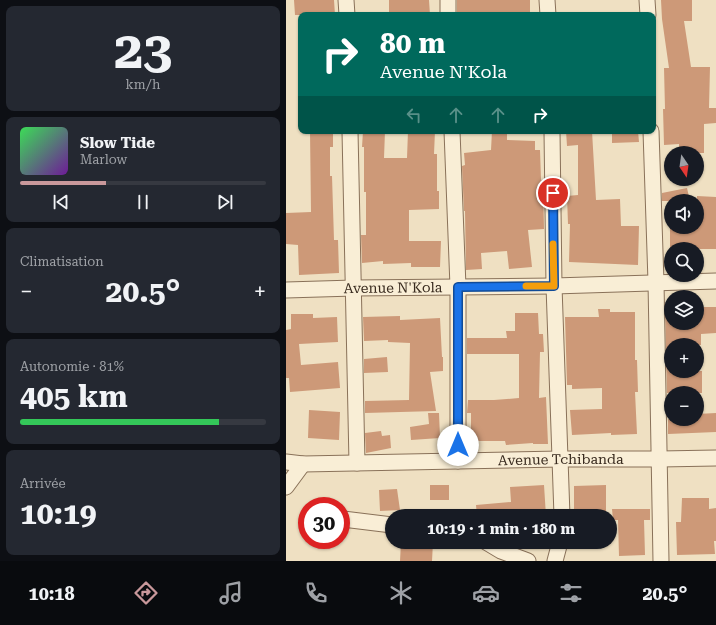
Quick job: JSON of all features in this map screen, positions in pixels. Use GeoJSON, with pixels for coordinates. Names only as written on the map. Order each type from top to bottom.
{"type":"FeatureCollection","features":[{"type":"Feature","properties":{"kind":"street"},"geometry":{"type":"LineString","coordinates":[[346,0],[347,12]]}},
{"type":"Feature","properties":{"kind":"street"},"geometry":{"type":"LineString","coordinates":[[448,0],[448,12]]}},
{"type":"Feature","properties":{"kind":"street"},"geometry":{"type":"LineString","coordinates":[[547,0],[548,12]]}},
{"type":"Feature","properties":{"kind":"street"},"geometry":{"type":"LineString","coordinates":[[648,0],[648,12]]}},
{"type":"Feature","properties":{"kind":"street"},"geometry":{"type":"LineString","coordinates":[[350,134],[357,463]]}},
{"type":"Feature","properties":{"kind":"street"},"geometry":{"type":"LineString","coordinates":[[452,134],[458,287],[458,461]]}},
{"type":"Feature","properties":{"kind":"street"},"geometry":{"type":"LineString","coordinates":[[552,134],[554,286],[562,509]]}},
{"type":"Feature","properties":{"kind":"street"},"geometry":{"type":"LineString","coordinates":[[651,134],[656,282],[661,561]]}},
{"type":"Feature","properties":{"kind":"street","name":"Avenue N'Kola"},"geometry":{"type":"LineString","coordinates":[[286,290],[554,286],[716,281]]}},
{"type":"Feature","properties":{"kind":"street","name":"Avenue Tchibanda"},"geometry":{"type":"LineString","coordinates":[[286,462],[303,464],[561,459],[660,460],[716,458]]}},
{"type":"Feature","properties":{"kind":"street"},"geometry":{"type":"LineString","coordinates":[[286,487],[303,464]]}},
{"type":"Feature","properties":{"kind":"street"},"geometry":{"type":"LineString","coordinates":[[350,520],[385,524]]}},
{"type":"Feature","properties":{"kind":"street"},"geometry":{"type":"LineString","coordinates":[[498,549],[528,561]]}},
{"type":"Feature","properties":{"kind":"street"},"geometry":{"type":"LineString","coordinates":[[556,561],[559,549]]}},
{"type":"Feature","properties":{"kind":"building"},"geometry":{"type":"Polygon","coordinates":[[[294,0],[334,0],[335,12],[298,12],[298,15],[295,15],[294,0]]]}},
{"type":"Feature","properties":{"kind":"building"},"geometry":{"type":"Polygon","coordinates":[[[389,0],[429,0],[430,12],[389,12],[389,0]]]}},
{"type":"Feature","properties":{"kind":"building"},"geometry":{"type":"Polygon","coordinates":[[[457,0],[530,0],[530,12],[457,12],[457,0]]]}},
{"type":"Feature","properties":{"kind":"building"},"geometry":{"type":"Polygon","coordinates":[[[661,0],[692,0],[692,21],[684,21],[691,67],[710,67],[709,108],[716,108],[716,123],[704,124],[704,146],[679,146],[679,144],[664,145],[664,68],[669,68],[662,19],[661,0]]]}},
{"type":"Feature","properties":{"kind":"building"},"geometry":{"type":"Polygon","coordinates":[[[310,134],[333,134],[333,147],[330,147],[330,176],[332,176],[334,240],[338,240],[339,273],[299,275],[298,245],[286,244],[286,213],[311,212],[310,134]]]}},
{"type":"Feature","properties":{"kind":"building"},"geometry":{"type":"Polygon","coordinates":[[[363,134],[385,134],[384,158],[407,158],[408,134],[435,134],[434,154],[437,154],[437,191],[439,191],[439,209],[409,210],[409,241],[441,241],[440,267],[411,267],[411,263],[383,264],[383,261],[362,263],[361,235],[366,235],[366,192],[364,192],[364,147],[362,147],[363,134]]]}},
{"type":"Feature","properties":{"kind":"building"},"geometry":{"type":"Polygon","coordinates":[[[492,134],[507,134],[507,140],[535,141],[535,150],[540,150],[541,180],[543,180],[544,229],[528,230],[532,267],[509,269],[507,251],[481,253],[482,269],[466,270],[465,211],[462,166],[465,165],[464,153],[491,150],[492,134]]]}},
{"type":"Feature","properties":{"kind":"building"},"geometry":{"type":"Polygon","coordinates":[[[566,134],[592,134],[596,200],[620,199],[621,226],[639,226],[638,265],[569,262],[570,224],[568,224],[567,196],[578,195],[578,145],[567,146],[566,134]]]}},
{"type":"Feature","properties":{"kind":"building"},"geometry":{"type":"Polygon","coordinates":[[[612,134],[638,134],[639,142],[612,143],[612,134]]]}},
{"type":"Feature","properties":{"kind":"building"},"geometry":{"type":"Polygon","coordinates":[[[687,188],[688,194],[664,194],[664,201],[662,201],[662,193],[687,188]]]}},
{"type":"Feature","properties":{"kind":"building"},"geometry":{"type":"Polygon","coordinates":[[[704,196],[716,197],[716,249],[704,249],[704,242],[670,242],[670,234],[704,234],[704,196]]]}},
{"type":"Feature","properties":{"kind":"building"},"geometry":{"type":"Polygon","coordinates":[[[704,307],[716,307],[716,333],[701,334],[701,338],[666,338],[666,330],[704,330],[704,307]]]}},
{"type":"Feature","properties":{"kind":"building"},"geometry":{"type":"Polygon","coordinates":[[[598,309],[610,309],[610,312],[635,312],[635,360],[637,360],[638,392],[635,392],[637,434],[611,435],[611,433],[572,435],[570,410],[602,409],[602,388],[572,389],[572,385],[567,385],[565,317],[599,317],[598,309]]]}},
{"type":"Feature","properties":{"kind":"building"},"geometry":{"type":"Polygon","coordinates":[[[515,313],[538,313],[539,334],[543,334],[544,352],[540,352],[539,398],[546,397],[548,444],[533,443],[506,445],[505,441],[471,441],[471,413],[467,413],[468,400],[519,398],[519,354],[467,354],[467,338],[507,338],[506,331],[515,331],[515,313]]]}},
{"type":"Feature","properties":{"kind":"building"},"geometry":{"type":"Polygon","coordinates":[[[291,314],[313,314],[313,318],[337,317],[338,342],[299,344],[301,365],[338,362],[340,388],[290,392],[289,378],[286,378],[286,330],[291,329],[291,314]]]}},
{"type":"Feature","properties":{"kind":"building"},"geometry":{"type":"Polygon","coordinates":[[[400,316],[400,320],[440,318],[443,371],[430,372],[436,411],[365,413],[365,401],[409,400],[410,343],[388,342],[388,340],[364,341],[363,317],[400,316]]]}},
{"type":"Feature","properties":{"kind":"building"},"geometry":{"type":"Polygon","coordinates":[[[387,357],[388,372],[364,373],[364,359],[387,357]]]}},
{"type":"Feature","properties":{"kind":"building"},"geometry":{"type":"Polygon","coordinates":[[[667,378],[702,378],[702,386],[667,386],[667,378]]]}},
{"type":"Feature","properties":{"kind":"building"},"geometry":{"type":"Polygon","coordinates":[[[309,410],[340,412],[339,440],[308,438],[309,410]]]}},
{"type":"Feature","properties":{"kind":"building"},"geometry":{"type":"Polygon","coordinates":[[[428,413],[439,413],[440,438],[411,440],[410,427],[429,424],[428,413]]]}},
{"type":"Feature","properties":{"kind":"building"},"geometry":{"type":"Polygon","coordinates":[[[716,413],[716,432],[668,434],[668,426],[704,426],[704,414],[716,413]]]}},
{"type":"Feature","properties":{"kind":"building"},"geometry":{"type":"Polygon","coordinates":[[[381,431],[382,436],[390,435],[391,448],[366,453],[365,433],[381,431]]]}},
{"type":"Feature","properties":{"kind":"building"},"geometry":{"type":"Polygon","coordinates":[[[430,485],[449,485],[449,500],[430,500],[430,485]]]}},
{"type":"Feature","properties":{"kind":"building"},"geometry":{"type":"Polygon","coordinates":[[[544,485],[546,509],[476,509],[476,505],[511,502],[510,487],[544,485]]]}},
{"type":"Feature","properties":{"kind":"building"},"geometry":{"type":"Polygon","coordinates":[[[606,485],[606,509],[574,509],[574,486],[606,485]]]}},
{"type":"Feature","properties":{"kind":"building"},"geometry":{"type":"Polygon","coordinates":[[[397,489],[400,509],[385,509],[385,511],[380,511],[379,490],[397,489]]]}},
{"type":"Feature","properties":{"kind":"building"},"geometry":{"type":"Polygon","coordinates":[[[682,498],[709,498],[709,509],[716,508],[716,541],[714,541],[715,554],[677,555],[676,522],[681,522],[682,498]]]}},
{"type":"Feature","properties":{"kind":"building"},"geometry":{"type":"Polygon","coordinates":[[[617,509],[650,509],[650,520],[644,520],[645,555],[619,556],[617,509]]]}},
{"type":"Feature","properties":{"kind":"building"},"geometry":{"type":"Polygon","coordinates":[[[401,549],[433,549],[432,561],[400,561],[401,549]]]}},
{"type":"Feature","properties":{"kind":"slow traffic"},"geometry":{"type":"LineString","coordinates":[[526,286],[554,286],[553,244]]}},
{"type":"Feature","properties":{"kind":"route"},"geometry":{"type":"LineString","coordinates":[[458,445],[458,287],[554,286],[553,193]]}}]}
